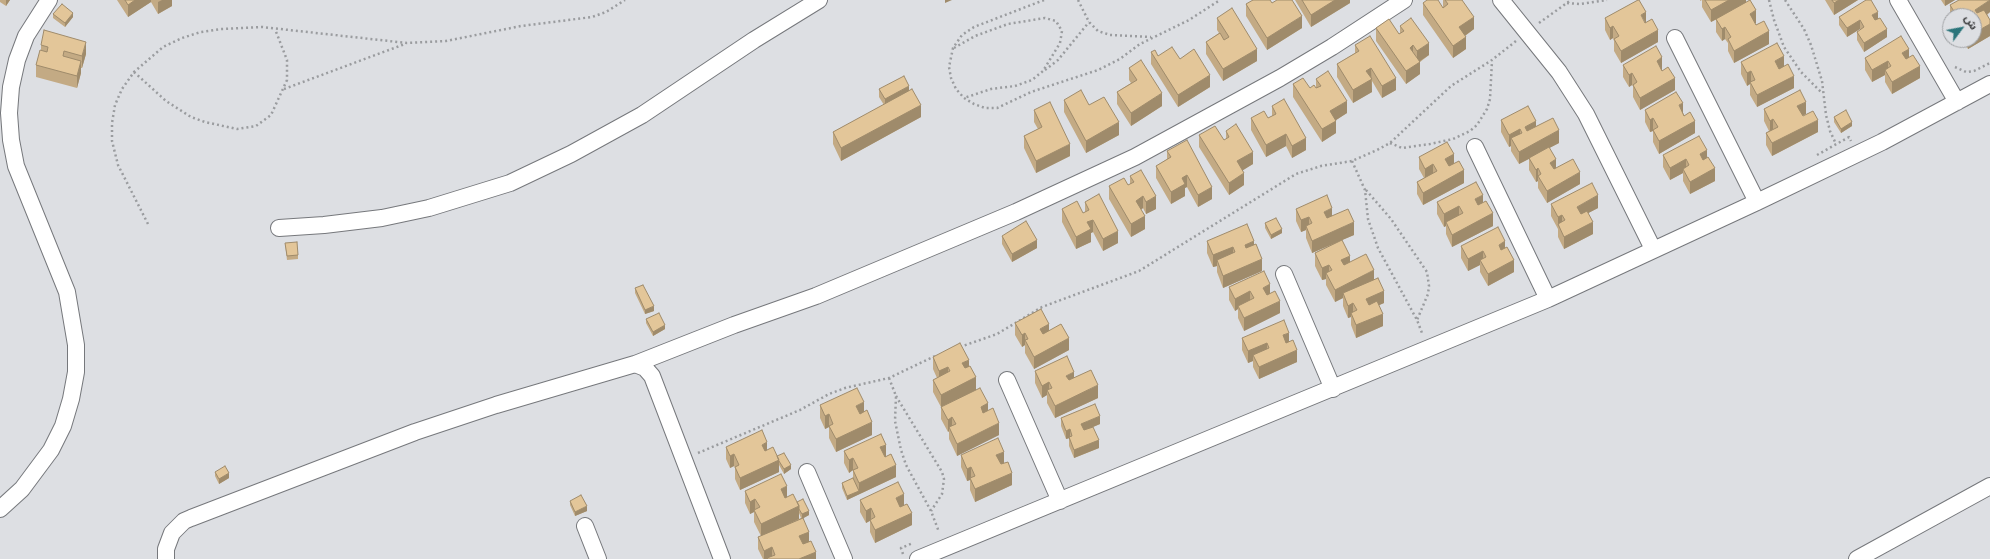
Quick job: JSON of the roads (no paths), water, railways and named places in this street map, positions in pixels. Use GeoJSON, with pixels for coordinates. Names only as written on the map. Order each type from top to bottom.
{"type":"FeatureCollection","features":[{"type":"Feature","properties":{"kind":"street"},"geometry":{"type":"LineString","coordinates":[[0,509],[22,489],[51,450],[63,426],[71,399],[76,372],[76,346],[67,292],[16,166],[10,133],[9,113],[11,86],[17,60],[26,36],[49,0]]}},
{"type":"Feature","properties":{"kind":"street"},"geometry":{"type":"LineString","coordinates":[[279,228],[324,225],[382,218],[428,208],[510,183],[572,154],[642,115],[754,40],[820,0]]}},
{"type":"Feature","properties":{"kind":"street"},"geometry":{"type":"LineString","coordinates":[[166,559],[166,549],[172,533],[184,521],[191,518],[415,432],[496,405],[635,364],[734,325],[816,296],[1016,212],[1128,160],[1280,78],[1339,43],[1404,0]]}},
{"type":"Feature","properties":{"kind":"street"},"geometry":{"type":"LineString","coordinates":[[1501,0],[1559,72],[1586,114],[1653,250]]}},
{"type":"Feature","properties":{"kind":"street"},"geometry":{"type":"LineString","coordinates":[[1898,0],[1957,102]]}},
{"type":"Feature","properties":{"kind":"street"},"geometry":{"type":"LineString","coordinates":[[1675,38],[1758,202]]}},
{"type":"Feature","properties":{"kind":"street"},"geometry":{"type":"LineString","coordinates":[[918,559],[1548,299],[1758,202],[1882,142],[1990,84]]}},
{"type":"Feature","properties":{"kind":"street"},"geometry":{"type":"LineString","coordinates":[[1475,147],[1548,299]]}},
{"type":"Feature","properties":{"kind":"street"},"geometry":{"type":"LineString","coordinates":[[1284,274],[1333,388]]}},
{"type":"Feature","properties":{"kind":"street"},"geometry":{"type":"LineString","coordinates":[[635,364],[645,368],[652,376],[722,559]]}},
{"type":"Feature","properties":{"kind":"street"},"geometry":{"type":"LineString","coordinates":[[1007,380],[1060,501]]}},
{"type":"Feature","properties":{"kind":"street"},"geometry":{"type":"LineString","coordinates":[[807,472],[844,559]]}},
{"type":"Feature","properties":{"kind":"street"},"geometry":{"type":"LineString","coordinates":[[1857,559],[1990,486]]}},
{"type":"Feature","properties":{"kind":"street"},"geometry":{"type":"LineString","coordinates":[[585,526],[598,559]]}}]}
